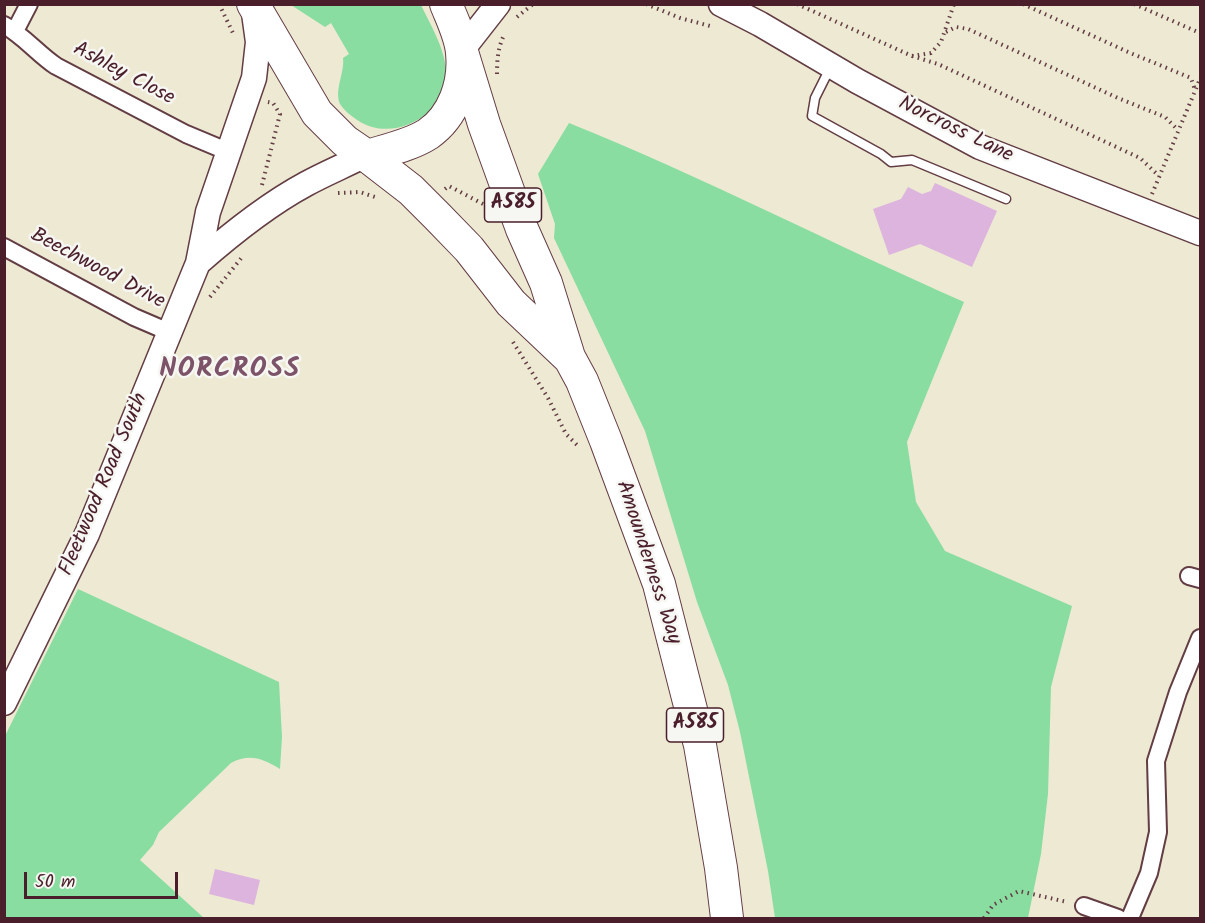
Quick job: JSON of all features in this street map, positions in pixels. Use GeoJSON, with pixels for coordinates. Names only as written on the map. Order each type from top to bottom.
{"type":"FeatureCollection","features":[{"type":"Feature","properties":{"kind":"highway","name":"A585"},"geometry":{"type":"LineString","coordinates":[[253,4],[317,113],[334,132],[366,156],[426,135],[445,119],[458,92],[462,75],[462,51],[446,4]]}},
{"type":"Feature","properties":{"kind":"highway","name":"Amounderness Way"},"geometry":{"type":"LineString","coordinates":[[462,51],[484,124],[522,230],[546,283],[569,357],[582,381],[606,441],[659,584],[700,746],[721,868],[727,918]]}},
{"type":"Feature","properties":{"kind":"highway","name":"Amounderness Way"},"geometry":{"type":"LineString","coordinates":[[366,156],[411,190],[469,249],[511,303],[569,357]]}},
{"type":"Feature","properties":{"kind":"main road","name":"Fleetwood Road South"},"geometry":{"type":"LineString","coordinates":[[4,703],[87,534],[198,263],[207,212],[250,94],[258,42],[253,4]]}},
{"type":"Feature","properties":{"kind":"main road","name":"Norcross Lane"},"geometry":{"type":"LineString","coordinates":[[721,4],[980,147],[1200,233]]}},
{"type":"Feature","properties":{"kind":"main road"},"geometry":{"type":"LineString","coordinates":[[462,51],[506,12]]}},
{"type":"Feature","properties":{"kind":"main road","name":"Fleetwood Road South"},"geometry":{"type":"LineString","coordinates":[[198,263],[231,234],[273,205],[306,184],[366,156]]}},
{"type":"Feature","properties":{"kind":"street"},"geometry":{"type":"LineString","coordinates":[[10,28],[29,4]]}},
{"type":"Feature","properties":{"kind":"street","name":"Ashley Close"},"geometry":{"type":"LineString","coordinates":[[10,28],[40,56],[57,66],[186,134],[229,152]]}},
{"type":"Feature","properties":{"kind":"street","name":"Beechwood Drive"},"geometry":{"type":"LineString","coordinates":[[4,247],[134,317],[169,332]]}},
{"type":"Feature","properties":{"kind":"street"},"geometry":{"type":"LineString","coordinates":[[1130,918],[1149,873],[1158,832],[1156,761],[1178,692],[1200,638]]}},
{"type":"Feature","properties":{"kind":"street"},"geometry":{"type":"LineString","coordinates":[[1084,906],[1118,918]]}},
{"type":"Feature","properties":{"kind":"lane"},"geometry":{"type":"LineString","coordinates":[[831,66],[815,98],[812,116],[881,154],[891,162],[912,160],[1006,199]]}},
{"type":"Feature","properties":{"kind":"path"},"geometry":{"type":"LineString","coordinates":[[219,4],[234,35]]}},
{"type":"Feature","properties":{"kind":"path"},"geometry":{"type":"LineString","coordinates":[[506,12],[533,4]]}},
{"type":"Feature","properties":{"kind":"path"},"geometry":{"type":"LineString","coordinates":[[797,4],[912,56],[938,64],[1140,158],[1159,176]]}},
{"type":"Feature","properties":{"kind":"path"},"geometry":{"type":"LineString","coordinates":[[912,56],[931,52],[941,42],[954,4]]}},
{"type":"Feature","properties":{"kind":"path"},"geometry":{"type":"LineString","coordinates":[[1023,4],[1191,78],[1195,90]]}},
{"type":"Feature","properties":{"kind":"path"},"geometry":{"type":"LineString","coordinates":[[1134,4],[1200,33]]}},
{"type":"Feature","properties":{"kind":"path"},"geometry":{"type":"LineString","coordinates":[[946,32],[956,27],[968,28],[1118,98],[1165,117],[1178,130]]}},
{"type":"Feature","properties":{"kind":"path"},"geometry":{"type":"LineString","coordinates":[[498,79],[499,45],[505,32]]}},
{"type":"Feature","properties":{"kind":"path"},"geometry":{"type":"LineString","coordinates":[[1145,211],[1200,79]]}},
{"type":"Feature","properties":{"kind":"path"},"geometry":{"type":"LineString","coordinates":[[250,94],[273,103],[280,114],[261,188],[273,205]]}},
{"type":"Feature","properties":{"kind":"path"},"geometry":{"type":"LineString","coordinates":[[428,207],[449,186],[491,209],[512,202]]}},
{"type":"Feature","properties":{"kind":"path"},"geometry":{"type":"LineString","coordinates":[[334,194],[360,192],[385,202]]}},
{"type":"Feature","properties":{"kind":"path"},"geometry":{"type":"LineString","coordinates":[[208,299],[244,255]]}},
{"type":"Feature","properties":{"kind":"path"},"geometry":{"type":"LineString","coordinates":[[507,333],[548,398],[566,434]]}},
{"type":"Feature","properties":{"kind":"path"},"geometry":{"type":"LineString","coordinates":[[984,918],[993,905],[1020,891],[1084,906]]}},
{"type":"Feature","properties":{"kind":"green space"},"geometry":{"type":"Polygon","coordinates":[[[291,5],[421,5],[445,61],[444,86],[438,101],[414,122],[399,127],[383,129],[367,125],[353,117],[341,106],[338,99],[343,58],[349,54],[331,23],[325,27],[291,5]]]}},
{"type":"Feature","properties":{"kind":"green space"},"geometry":{"type":"Polygon","coordinates":[[[569,123],[718,188],[964,302],[907,442],[916,502],[945,551],[1072,606],[1051,687],[1048,794],[1041,854],[1028,918],[775,918],[768,871],[740,732],[728,685],[697,602],[645,431],[554,238],[555,224],[538,174],[569,123]]]}},
{"type":"Feature","properties":{"kind":"green space"},"geometry":{"type":"Polygon","coordinates":[[[78,589],[279,682],[282,737],[280,769],[256,758],[244,758],[231,763],[159,832],[153,845],[140,860],[204,918],[5,918],[5,736],[78,589]]]}},
{"type":"Feature","properties":{"kind":"building"},"geometry":{"type":"Polygon","coordinates":[[[935,183],[997,211],[972,267],[920,244],[889,255],[873,209],[901,199],[908,187],[922,194],[931,191],[935,183]]]}},
{"type":"Feature","properties":{"kind":"building"},"geometry":{"type":"Polygon","coordinates":[[[215,869],[260,880],[254,905],[209,894],[215,869]]]}},
{"type":"Feature","properties":{"kind":"district","name":"NORCROSS"},"geometry":{"type":"Point","coordinates":[230,371]}}]}
